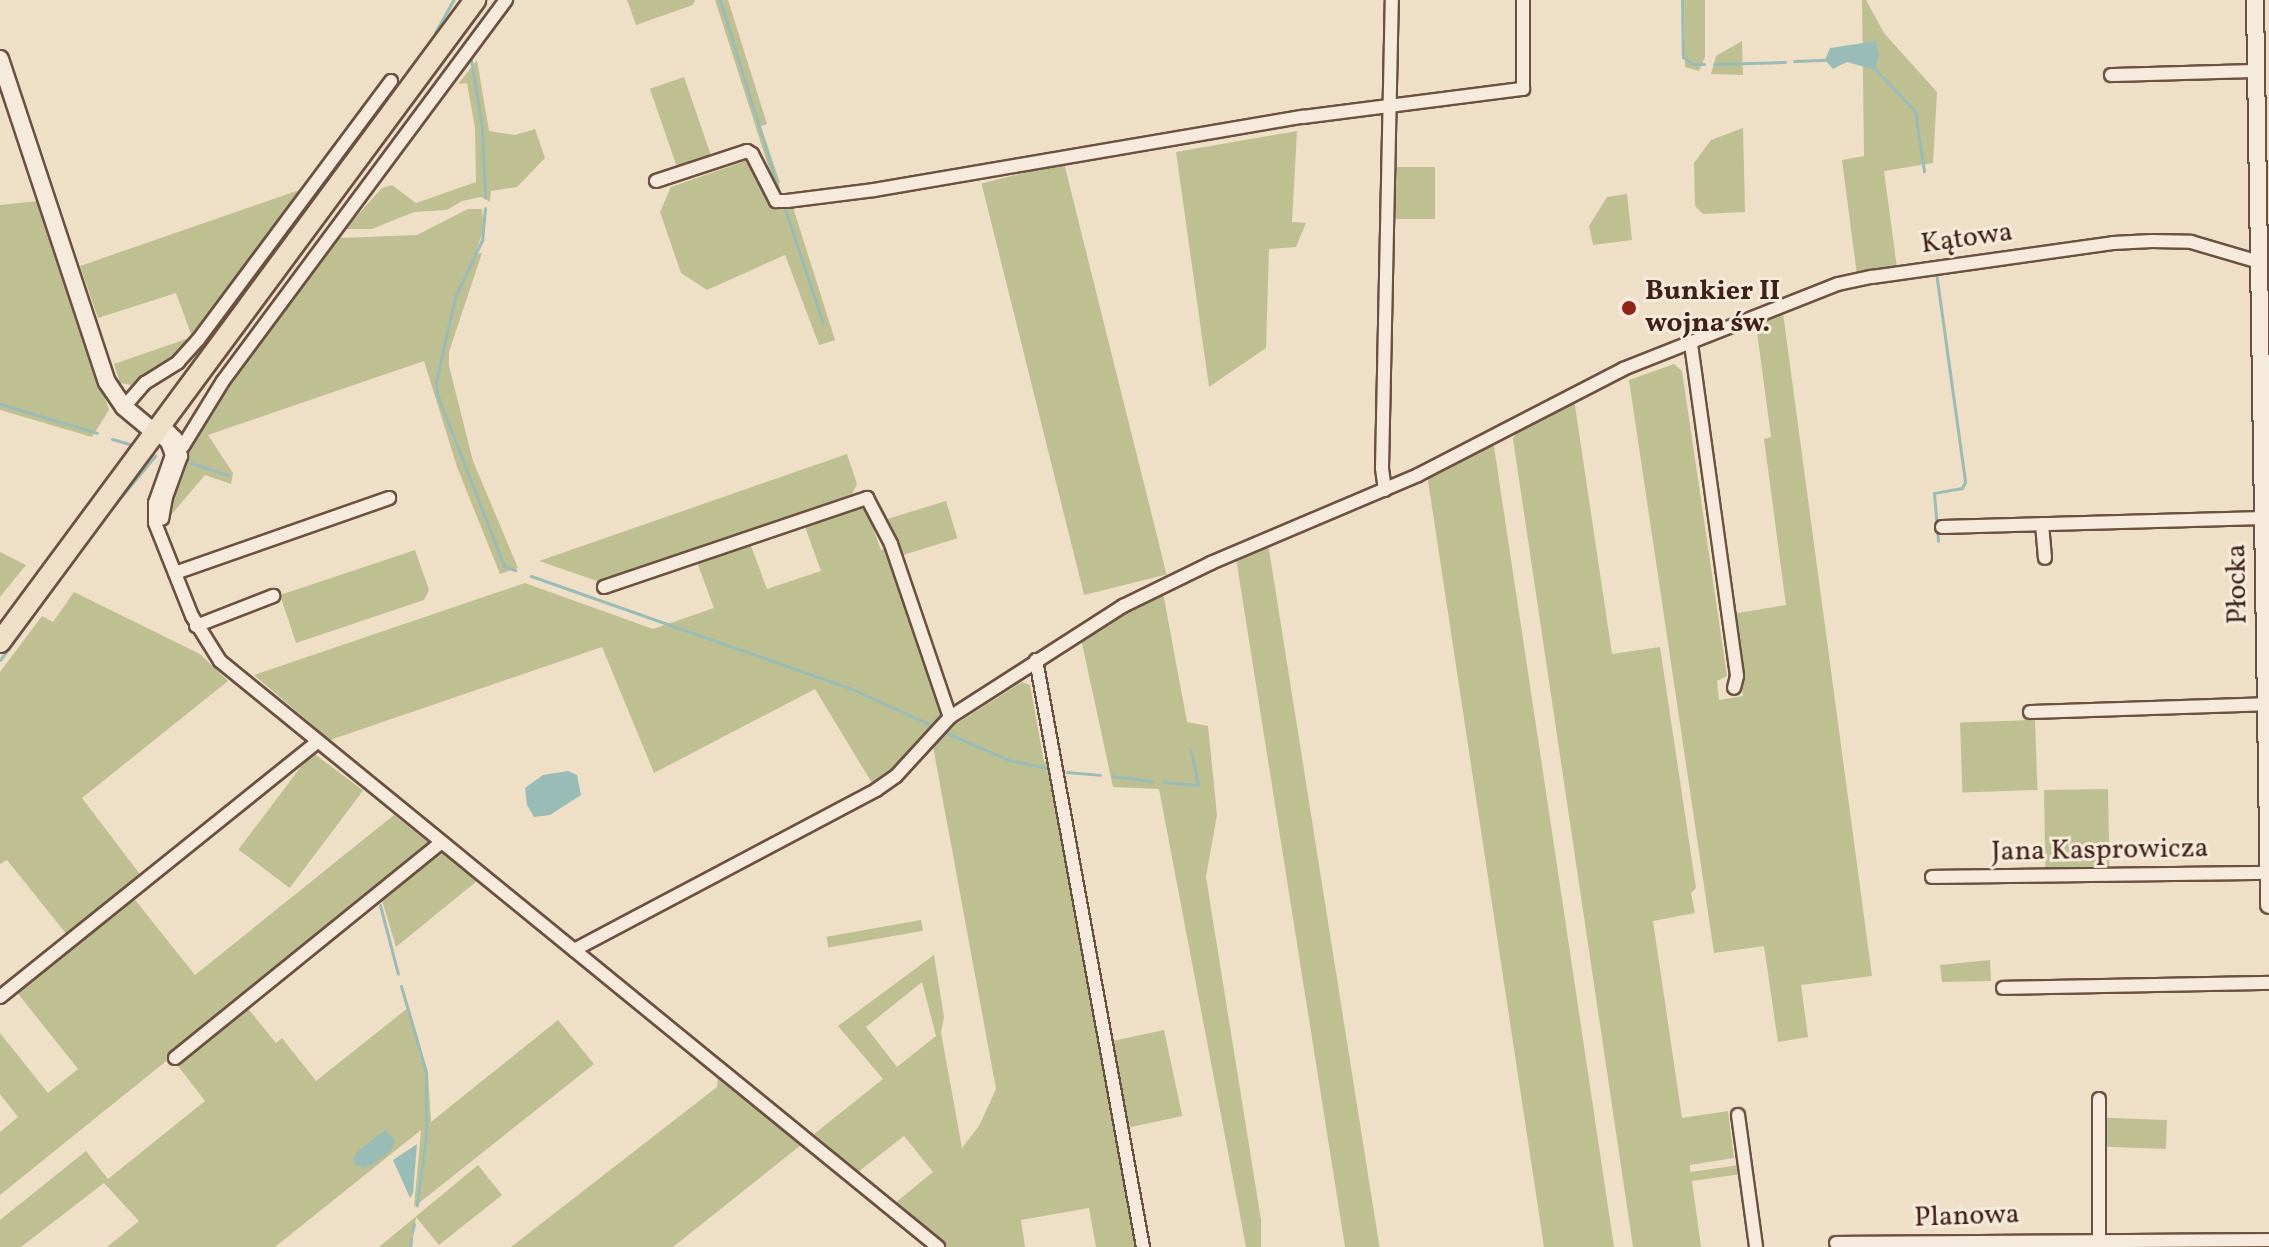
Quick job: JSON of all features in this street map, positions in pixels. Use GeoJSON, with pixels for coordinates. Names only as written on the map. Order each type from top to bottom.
{"type":"FeatureCollection","features":[{"type":"Feature","properties":{"kind":"main road"},"geometry":{"type":"LineString","coordinates":[[0,642],[475,0]]}},
{"type":"Feature","properties":{"kind":"street"},"geometry":{"type":"LineString","coordinates":[[506,0],[223,381],[176,451],[154,512],[168,553],[196,626],[228,669],[938,1247]]}},
{"type":"Feature","properties":{"kind":"street"},"geometry":{"type":"LineString","coordinates":[[1385,490],[1382,453],[1392,0]]}},
{"type":"Feature","properties":{"kind":"street"},"geometry":{"type":"LineString","coordinates":[[656,181],[747,151],[752,154],[776,201],[787,201],[874,190],[1390,104],[1523,89],[1523,0]]}},
{"type":"Feature","properties":{"kind":"street","name":"Płocka"},"geometry":{"type":"LineString","coordinates":[[2255,0],[2266,497],[2263,518],[2269,905]]}},
{"type":"Feature","properties":{"kind":"street"},"geometry":{"type":"LineString","coordinates":[[0,59],[104,364],[126,403],[159,428],[175,435],[176,451]]}},
{"type":"Feature","properties":{"kind":"street"},"geometry":{"type":"LineString","coordinates":[[2111,75],[2256,71]]}},
{"type":"Feature","properties":{"kind":"street"},"geometry":{"type":"LineString","coordinates":[[126,403],[145,383],[183,358],[198,340],[391,81]]}},
{"type":"Feature","properties":{"kind":"street","name":"Kątowa"},"geometry":{"type":"LineString","coordinates":[[574,950],[876,790],[896,776],[950,717],[1036,660],[1165,583],[1385,490],[1623,369],[1838,284],[1872,277],[2113,243],[2152,241],[2191,242],[2259,262]]}},
{"type":"Feature","properties":{"kind":"street"},"geometry":{"type":"LineString","coordinates":[[1691,344],[1737,676],[1734,688]]}},
{"type":"Feature","properties":{"kind":"street"},"geometry":{"type":"LineString","coordinates":[[175,573],[389,498]]}},
{"type":"Feature","properties":{"kind":"street"},"geometry":{"type":"LineString","coordinates":[[604,587],[867,498],[891,544],[950,717]]}},
{"type":"Feature","properties":{"kind":"street"},"geometry":{"type":"LineString","coordinates":[[1942,527],[2263,518]]}},
{"type":"Feature","properties":{"kind":"street"},"geometry":{"type":"LineString","coordinates":[[2042,524],[2045,558]]}},
{"type":"Feature","properties":{"kind":"street"},"geometry":{"type":"LineString","coordinates":[[196,626],[273,596]]}},
{"type":"Feature","properties":{"kind":"street"},"geometry":{"type":"LineString","coordinates":[[1036,660],[1143,1247]]}},
{"type":"Feature","properties":{"kind":"street"},"geometry":{"type":"LineString","coordinates":[[2030,712],[2266,704]]}},
{"type":"Feature","properties":{"kind":"street"},"geometry":{"type":"LineString","coordinates":[[0,997],[318,741]]}},
{"type":"Feature","properties":{"kind":"street"},"geometry":{"type":"LineString","coordinates":[[175,1058],[442,842]]}},
{"type":"Feature","properties":{"kind":"street","name":"Jana Kasprowicza"},"geometry":{"type":"LineString","coordinates":[[1932,877],[2269,873]]}},
{"type":"Feature","properties":{"kind":"street"},"geometry":{"type":"LineString","coordinates":[[2003,988],[2269,983]]}},
{"type":"Feature","properties":{"kind":"street"},"geometry":{"type":"LineString","coordinates":[[2099,1099],[2099,1239]]}},
{"type":"Feature","properties":{"kind":"street"},"geometry":{"type":"LineString","coordinates":[[1738,1115],[1756,1247]]}},
{"type":"Feature","properties":{"kind":"street","name":"Planowa"},"geometry":{"type":"LineString","coordinates":[[1836,1243],[2269,1240]]}},
{"type":"Feature","properties":{"kind":"green space"},"geometry":{"type":"Polygon","coordinates":[[[627,0],[695,0],[693,5],[636,25],[627,0]]]}},
{"type":"Feature","properties":{"kind":"green space"},"geometry":{"type":"Polygon","coordinates":[[[715,0],[728,0],[767,124],[761,126],[780,183],[774,184],[715,0]]]}},
{"type":"Feature","properties":{"kind":"green space"},"geometry":{"type":"Polygon","coordinates":[[[1684,0],[1705,0],[1705,57],[1699,71],[1685,67],[1684,0]]]}},
{"type":"Feature","properties":{"kind":"green space"},"geometry":{"type":"Polygon","coordinates":[[[1862,0],[1866,0],[1884,33],[1937,92],[1933,163],[1884,171],[1897,268],[1857,275],[1842,160],[1864,156],[1862,0]]]}},
{"type":"Feature","properties":{"kind":"green space"},"geometry":{"type":"Polygon","coordinates":[[[1742,41],[1743,75],[1711,74],[1716,56],[1742,41]]]}},
{"type":"Feature","properties":{"kind":"green space"},"geometry":{"type":"Polygon","coordinates":[[[477,60],[489,131],[515,135],[535,129],[545,158],[517,187],[491,191],[490,202],[481,197],[462,201],[447,210],[414,212],[372,229],[345,229],[382,188],[392,185],[416,203],[476,182],[475,128],[467,83],[458,84],[477,60]]]}},
{"type":"Feature","properties":{"kind":"green space"},"geometry":{"type":"Polygon","coordinates":[[[684,77],[711,155],[677,167],[650,89],[684,77]]]}},
{"type":"Feature","properties":{"kind":"green space"},"geometry":{"type":"Polygon","coordinates":[[[1743,128],[1745,212],[1703,214],[1695,206],[1694,163],[1711,140],[1743,128]]]}},
{"type":"Feature","properties":{"kind":"green space"},"geometry":{"type":"Polygon","coordinates":[[[1297,131],[1292,222],[1306,223],[1296,247],[1269,249],[1266,348],[1209,387],[1176,152],[1297,131]]]}},
{"type":"Feature","properties":{"kind":"green space"},"geometry":{"type":"Polygon","coordinates":[[[751,159],[771,201],[792,204],[835,340],[819,345],[785,255],[707,290],[681,273],[660,212],[671,187],[751,159]]]}},
{"type":"Feature","properties":{"kind":"green space"},"geometry":{"type":"Polygon","coordinates":[[[1064,163],[1167,574],[1084,595],[982,184],[1064,163]]]}},
{"type":"Feature","properties":{"kind":"green space"},"geometry":{"type":"Polygon","coordinates":[[[1396,167],[1435,167],[1435,219],[1396,219],[1396,167]]]}},
{"type":"Feature","properties":{"kind":"green space"},"geometry":{"type":"Polygon","coordinates":[[[305,188],[192,338],[172,359],[131,385],[120,383],[114,364],[192,337],[176,293],[98,318],[80,266],[305,188]]]}},
{"type":"Feature","properties":{"kind":"green space"},"geometry":{"type":"Polygon","coordinates":[[[1627,194],[1632,240],[1593,245],[1589,226],[1607,197],[1627,194]]]}},
{"type":"Feature","properties":{"kind":"green space"},"geometry":{"type":"Polygon","coordinates":[[[38,201],[109,410],[92,437],[0,410],[0,205],[38,201]]]}},
{"type":"Feature","properties":{"kind":"green space"},"geometry":{"type":"Polygon","coordinates":[[[468,209],[482,209],[484,228],[475,254],[482,253],[449,352],[449,366],[473,461],[518,568],[500,574],[457,467],[424,361],[208,435],[233,473],[231,484],[205,475],[166,521],[166,510],[208,410],[339,238],[417,235],[468,209]]]}},
{"type":"Feature","properties":{"kind":"green space"},"geometry":{"type":"Polygon","coordinates":[[[1783,313],[1872,976],[1801,985],[1808,1037],[1778,1042],[1764,946],[1714,953],[1629,380],[1674,364],[1682,371],[1727,676],[1717,681],[1719,700],[1743,696],[1732,614],[1786,605],[1764,439],[1771,437],[1756,324],[1783,313]]]}},
{"type":"Feature","properties":{"kind":"green space"},"geometry":{"type":"Polygon","coordinates":[[[1574,399],[1612,654],[1660,647],[1696,888],[1691,893],[1695,913],[1653,921],[1682,1118],[1728,1111],[1734,1158],[1690,1165],[1690,1172],[1740,1165],[1741,1174],[1692,1181],[1701,1247],[1633,1247],[1513,439],[1518,427],[1574,399]]]}},
{"type":"Feature","properties":{"kind":"green space"},"geometry":{"type":"Polygon","coordinates":[[[1493,440],[1614,1247],[1544,1247],[1427,474],[1493,440]]]}},
{"type":"Feature","properties":{"kind":"green space"},"geometry":{"type":"Polygon","coordinates":[[[847,454],[857,484],[852,494],[600,582],[539,561],[847,454]]]}},
{"type":"Feature","properties":{"kind":"green space"},"geometry":{"type":"Polygon","coordinates":[[[946,501],[957,538],[898,556],[887,519],[946,501]]]}},
{"type":"Feature","properties":{"kind":"green space"},"geometry":{"type":"Polygon","coordinates":[[[857,506],[867,512],[881,550],[890,547],[946,715],[875,788],[815,689],[654,773],[602,647],[330,740],[254,675],[525,583],[653,629],[714,608],[697,562],[750,543],[767,589],[821,571],[804,524],[857,506]]]}},
{"type":"Feature","properties":{"kind":"green space"},"geometry":{"type":"Polygon","coordinates":[[[1268,543],[1380,1247],[1345,1247],[1234,548],[1268,543]]]}},
{"type":"Feature","properties":{"kind":"green space"},"geometry":{"type":"Polygon","coordinates":[[[415,550],[429,590],[424,600],[296,643],[280,595],[415,550]]]}},
{"type":"Feature","properties":{"kind":"green space"},"geometry":{"type":"Polygon","coordinates":[[[0,552],[26,565],[0,597],[0,552]]]}},
{"type":"Feature","properties":{"kind":"green space"},"geometry":{"type":"Polygon","coordinates":[[[1162,587],[1187,722],[1208,726],[1217,815],[1206,877],[1261,1220],[1261,1247],[1246,1247],[1159,789],[1113,787],[1080,634],[1162,587]]]}},
{"type":"Feature","properties":{"kind":"green space"},"geometry":{"type":"Polygon","coordinates":[[[74,592],[200,654],[228,681],[82,798],[142,877],[68,936],[7,860],[0,864],[0,672],[42,616],[53,622],[74,592]]]}},
{"type":"Feature","properties":{"kind":"green space"},"geometry":{"type":"Polygon","coordinates":[[[1022,682],[1030,685],[1044,762],[1053,764],[1140,1247],[1096,1247],[1089,1208],[1021,1220],[1025,1247],[947,1247],[895,1203],[933,1172],[904,1136],[858,1172],[814,1134],[883,1079],[838,1026],[934,955],[944,1017],[941,1032],[962,1148],[979,1126],[996,1089],[932,741],[945,727],[950,728],[1022,682]],[[922,982],[866,1027],[897,1067],[936,1036],[922,982]]]}},
{"type":"Feature","properties":{"kind":"green space"},"geometry":{"type":"Polygon","coordinates":[[[2035,720],[2037,790],[1962,793],[1960,723],[2035,720]]]}},
{"type":"Feature","properties":{"kind":"green space"},"geometry":{"type":"Polygon","coordinates":[[[312,752],[363,791],[290,888],[239,849],[312,752]]]}},
{"type":"Feature","properties":{"kind":"green space"},"geometry":{"type":"Polygon","coordinates":[[[2108,789],[2109,869],[2045,870],[2044,790],[2108,789]]]}},
{"type":"Feature","properties":{"kind":"green space"},"geometry":{"type":"Polygon","coordinates":[[[394,815],[433,846],[0,1195],[0,1132],[18,1117],[0,1094],[0,1033],[48,1093],[78,1069],[15,990],[132,896],[195,975],[394,815]]]}},
{"type":"Feature","properties":{"kind":"green space"},"geometry":{"type":"Polygon","coordinates":[[[435,852],[441,852],[477,881],[396,947],[381,897],[435,852]]]}},
{"type":"Feature","properties":{"kind":"green space"},"geometry":{"type":"Polygon","coordinates":[[[921,920],[923,931],[828,948],[826,937],[921,920]]]}},
{"type":"Feature","properties":{"kind":"green space"},"geometry":{"type":"Polygon","coordinates":[[[1990,960],[1991,981],[1942,982],[1940,965],[1990,960]]]}},
{"type":"Feature","properties":{"kind":"green space"},"geometry":{"type":"Polygon","coordinates":[[[246,1006],[276,1043],[282,1038],[316,1081],[409,1007],[428,1074],[431,1122],[558,1020],[594,1064],[414,1207],[421,1130],[275,1247],[107,1247],[139,1221],[104,1183],[21,1247],[0,1247],[0,1220],[86,1151],[108,1179],[205,1101],[175,1062],[246,1006]]]}},
{"type":"Feature","properties":{"kind":"green space"},"geometry":{"type":"Polygon","coordinates":[[[1164,1030],[1182,1116],[1128,1128],[1110,1041],[1164,1030]]]}},
{"type":"Feature","properties":{"kind":"green space"},"geometry":{"type":"Polygon","coordinates":[[[718,1076],[801,1145],[673,1247],[511,1247],[717,1087],[718,1076]]]}},
{"type":"Feature","properties":{"kind":"green space"},"geometry":{"type":"Polygon","coordinates":[[[2106,1118],[2167,1120],[2166,1149],[2105,1147],[2106,1118]]]}},
{"type":"Feature","properties":{"kind":"green space"},"geometry":{"type":"Polygon","coordinates":[[[478,1165],[502,1195],[439,1245],[416,1217],[412,1247],[379,1247],[478,1165]]]}},
{"type":"Feature","properties":{"kind":"water"},"geometry":{"type":"Polygon","coordinates":[[[1876,41],[1879,56],[1875,70],[1847,62],[1833,69],[1825,60],[1830,48],[1876,41]]]}},
{"type":"Feature","properties":{"kind":"water"},"geometry":{"type":"Polygon","coordinates":[[[568,771],[577,775],[581,795],[550,815],[534,817],[527,805],[525,788],[543,775],[568,771]]]}},
{"type":"Feature","properties":{"kind":"water"},"geometry":{"type":"Polygon","coordinates":[[[385,1130],[395,1139],[392,1150],[372,1165],[363,1168],[355,1164],[353,1159],[358,1151],[385,1130]]]}},
{"type":"Feature","properties":{"kind":"water"},"geometry":{"type":"Polygon","coordinates":[[[417,1144],[413,1193],[410,1198],[393,1160],[417,1144]]]}},
{"type":"Feature","properties":{"kind":"waterway"},"geometry":{"type":"LineString","coordinates":[[435,33],[453,0]]}},
{"type":"Feature","properties":{"kind":"waterway"},"geometry":{"type":"LineString","coordinates":[[720,0],[780,195]]}},
{"type":"Feature","properties":{"kind":"waterway"},"geometry":{"type":"LineString","coordinates":[[1682,0],[1683,57],[1693,64],[1704,64]]}},
{"type":"Feature","properties":{"kind":"waterway"},"geometry":{"type":"LineString","coordinates":[[471,60],[482,127],[485,197]]}},
{"type":"Feature","properties":{"kind":"waterway"},"geometry":{"type":"LineString","coordinates":[[1794,61],[1827,60]]}},
{"type":"Feature","properties":{"kind":"waterway"},"geometry":{"type":"LineString","coordinates":[[1714,64],[1785,62]]}},
{"type":"Feature","properties":{"kind":"waterway"},"geometry":{"type":"LineString","coordinates":[[1874,68],[1915,111],[1924,171]]}},
{"type":"Feature","properties":{"kind":"waterway"},"geometry":{"type":"LineString","coordinates":[[784,206],[823,323]]}},
{"type":"Feature","properties":{"kind":"waterway"},"geometry":{"type":"LineString","coordinates":[[485,208],[482,240],[455,297],[436,381],[437,394],[504,566],[515,570]]}},
{"type":"Feature","properties":{"kind":"waterway"},"geometry":{"type":"LineString","coordinates":[[1936,272],[1965,482],[1962,488],[1934,493],[1938,541]]}},
{"type":"Feature","properties":{"kind":"waterway"},"geometry":{"type":"LineString","coordinates":[[0,404],[97,433]]}},
{"type":"Feature","properties":{"kind":"waterway"},"geometry":{"type":"LineString","coordinates":[[112,439],[130,444]]}},
{"type":"Feature","properties":{"kind":"waterway"},"geometry":{"type":"LineString","coordinates":[[101,521],[155,456]]}},
{"type":"Feature","properties":{"kind":"waterway"},"geometry":{"type":"LineString","coordinates":[[191,463],[228,475]]}},
{"type":"Feature","properties":{"kind":"waterway"},"geometry":{"type":"LineString","coordinates":[[0,660],[71,563]]}},
{"type":"Feature","properties":{"kind":"waterway"},"geometry":{"type":"LineString","coordinates":[[531,576],[852,689],[931,725]]}},
{"type":"Feature","properties":{"kind":"waterway"},"geometry":{"type":"LineString","coordinates":[[944,732],[1009,760],[1046,768]]}},
{"type":"Feature","properties":{"kind":"waterway"},"geometry":{"type":"LineString","coordinates":[[1164,782],[1198,785],[1191,751]]}},
{"type":"Feature","properties":{"kind":"waterway"},"geometry":{"type":"LineString","coordinates":[[1067,772],[1100,775]]}},
{"type":"Feature","properties":{"kind":"waterway"},"geometry":{"type":"LineString","coordinates":[[1112,776],[1152,781]]}},
{"type":"Feature","properties":{"kind":"waterway"},"geometry":{"type":"LineString","coordinates":[[380,905],[398,974]]}},
{"type":"Feature","properties":{"kind":"waterway"},"geometry":{"type":"LineString","coordinates":[[401,986],[426,1072],[426,1135],[417,1205]]}},
{"type":"Feature","properties":{"kind":"waterway"},"geometry":{"type":"LineString","coordinates":[[412,1232],[414,1224]]}},
{"type":"Feature","properties":{"kind":"waterway"},"geometry":{"type":"LineString","coordinates":[[410,1247],[411,1239]]}},
{"type":"Feature","properties":{"kind":"place","name":"Bunkier II wojna św."},"geometry":{"type":"Point","coordinates":[1629,308]}}]}
